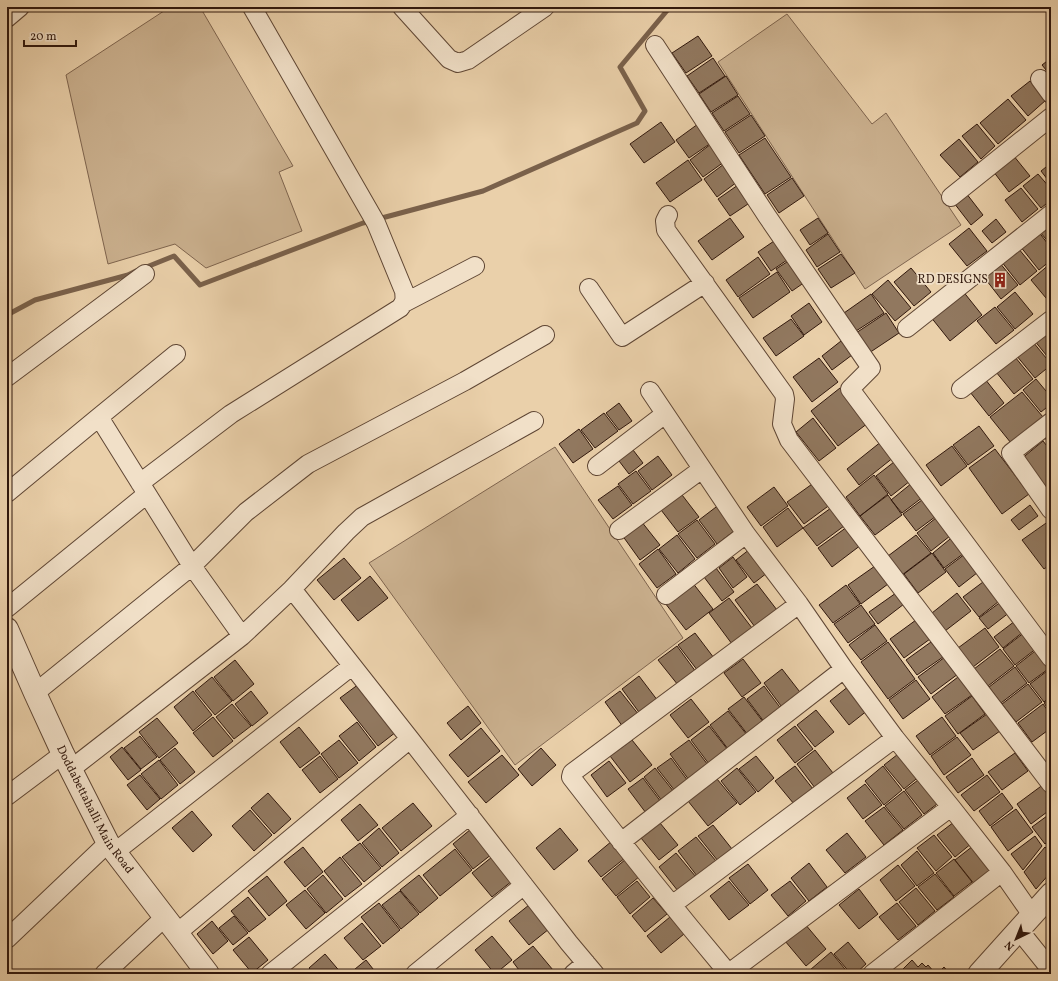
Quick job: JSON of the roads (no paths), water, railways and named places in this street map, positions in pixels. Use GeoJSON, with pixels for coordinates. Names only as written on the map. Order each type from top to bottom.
{"type":"FeatureCollection","features":[{"type":"Feature","properties":{"kind":"street"},"geometry":{"type":"LineString","coordinates":[[7,18],[20,7]]}},
{"type":"Feature","properties":{"kind":"street"},"geometry":{"type":"LineString","coordinates":[[252,7],[373,218],[404,291],[404,303]]}},
{"type":"Feature","properties":{"kind":"street"},"geometry":{"type":"LineString","coordinates":[[402,7],[450,59],[458,63],[468,60],[545,7]]}},
{"type":"Feature","properties":{"kind":"street"},"geometry":{"type":"LineString","coordinates":[[655,45],[767,216],[871,368],[850,389],[1051,658]]}},
{"type":"Feature","properties":{"kind":"street"},"geometry":{"type":"LineString","coordinates":[[1040,79],[1051,94]]}},
{"type":"Feature","properties":{"kind":"street"},"geometry":{"type":"LineString","coordinates":[[951,197],[1051,117]]}},
{"type":"Feature","properties":{"kind":"street"},"geometry":{"type":"LineString","coordinates":[[907,328],[1051,214]]}},
{"type":"Feature","properties":{"kind":"street"},"geometry":{"type":"LineString","coordinates":[[668,215],[665,222],[666,230],[784,394],[785,399],[782,424],[789,440],[1051,784]]}},
{"type":"Feature","properties":{"kind":"street"},"geometry":{"type":"LineString","coordinates":[[7,608],[231,414],[400,308],[404,303],[475,266]]}},
{"type":"Feature","properties":{"kind":"street"},"geometry":{"type":"LineString","coordinates":[[7,377],[145,274]]}},
{"type":"Feature","properties":{"kind":"street"},"geometry":{"type":"LineString","coordinates":[[589,288],[622,337],[705,283]]}},
{"type":"Feature","properties":{"kind":"street"},"geometry":{"type":"LineString","coordinates":[[961,389],[1051,320]]}},
{"type":"Feature","properties":{"kind":"street"},"geometry":{"type":"LineString","coordinates":[[35,694],[192,566],[246,512],[308,464],[465,381],[545,335]]}},
{"type":"Feature","properties":{"kind":"street"},"geometry":{"type":"LineString","coordinates":[[7,493],[176,354]]}},
{"type":"Feature","properties":{"kind":"street"},"geometry":{"type":"LineString","coordinates":[[650,391],[746,534],[799,604],[844,669],[895,738],[1002,872],[1026,923],[1051,970]]}},
{"type":"Feature","properties":{"kind":"street"},"geometry":{"type":"LineString","coordinates":[[597,466],[665,414]]}},
{"type":"Feature","properties":{"kind":"street"},"geometry":{"type":"LineString","coordinates":[[99,417],[192,566],[242,636]]}},
{"type":"Feature","properties":{"kind":"street"},"geometry":{"type":"LineString","coordinates":[[7,796],[67,762],[242,636],[292,589],[362,517],[534,421]]}},
{"type":"Feature","properties":{"kind":"street"},"geometry":{"type":"LineString","coordinates":[[1051,422],[1011,453],[1051,510]]}},
{"type":"Feature","properties":{"kind":"street"},"geometry":{"type":"LineString","coordinates":[[619,530],[702,469]]}},
{"type":"Feature","properties":{"kind":"street"},"geometry":{"type":"LineString","coordinates":[[666,595],[746,534]]}},
{"type":"Feature","properties":{"kind":"street"},"geometry":{"type":"LineString","coordinates":[[292,589],[524,885],[585,970]]}},
{"type":"Feature","properties":{"kind":"street"},"geometry":{"type":"LineString","coordinates":[[799,604],[572,773],[571,777],[672,906],[729,974],[951,807]]}},
{"type":"Feature","properties":{"kind":"street","name":"Doddabettahalli Main Road"},"geometry":{"type":"LineString","coordinates":[[9,638],[67,762],[111,848],[171,925],[201,971]]}},
{"type":"Feature","properties":{"kind":"street"},"geometry":{"type":"LineString","coordinates":[[7,939],[111,848],[352,666]]}},
{"type":"Feature","properties":{"kind":"street"},"geometry":{"type":"LineString","coordinates":[[621,842],[844,669]]}},
{"type":"Feature","properties":{"kind":"street"},"geometry":{"type":"LineString","coordinates":[[672,906],[895,738]]}},
{"type":"Feature","properties":{"kind":"street"},"geometry":{"type":"LineString","coordinates":[[104,974],[171,925],[410,739]]}},
{"type":"Feature","properties":{"kind":"street"},"geometry":{"type":"LineString","coordinates":[[270,974],[470,815]]}},
{"type":"Feature","properties":{"kind":"street"},"geometry":{"type":"LineString","coordinates":[[872,974],[1002,872]]}},
{"type":"Feature","properties":{"kind":"street"},"geometry":{"type":"LineString","coordinates":[[416,974],[524,885]]}},
{"type":"Feature","properties":{"kind":"street"},"geometry":{"type":"LineString","coordinates":[[979,974],[1051,894]]}},
{"type":"Feature","properties":{"kind":"waterway"},"geometry":{"type":"LineString","coordinates":[[378,219],[483,191],[637,123],[645,111],[620,67],[670,7]]}},
{"type":"Feature","properties":{"kind":"waterway"},"geometry":{"type":"LineString","coordinates":[[144,268],[174,256],[200,285],[370,221]]}},
{"type":"Feature","properties":{"kind":"waterway"},"geometry":{"type":"LineString","coordinates":[[7,315],[35,300],[128,275],[136,271]]}},
{"type":"Feature","properties":{"kind":"place","name":"RD DESIGNS"},"geometry":{"type":"Point","coordinates":[1000,280]}}]}
